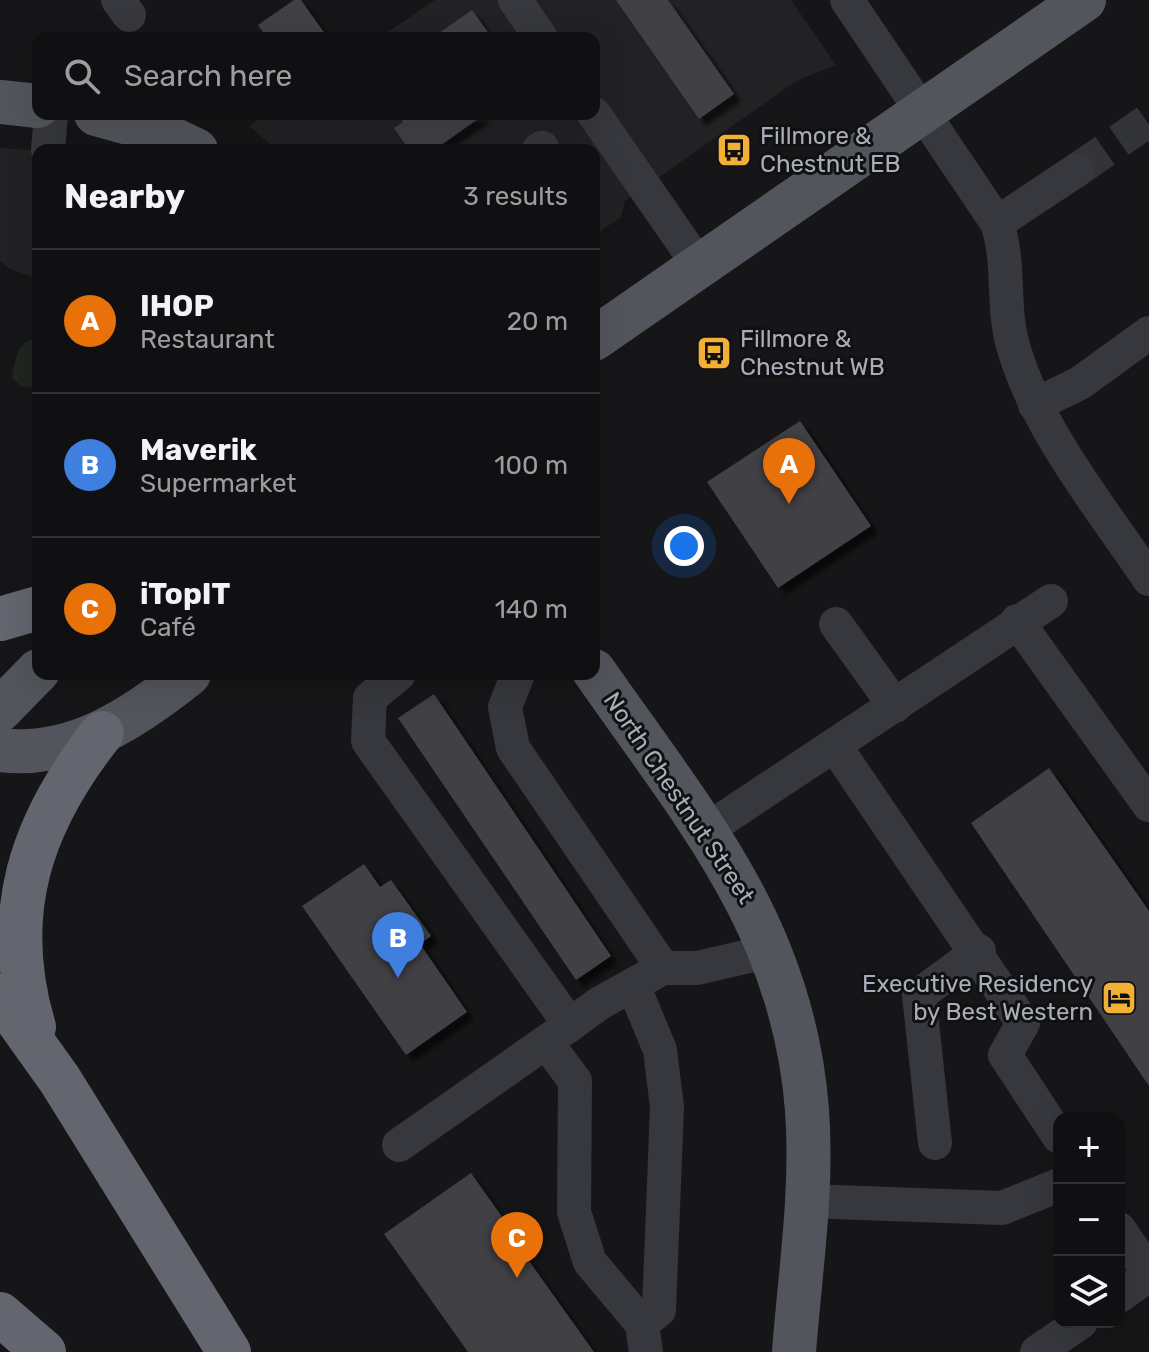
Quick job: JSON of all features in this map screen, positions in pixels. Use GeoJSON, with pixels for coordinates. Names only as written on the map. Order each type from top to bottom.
{"type":"FeatureCollection","features":[{"type":"Feature","properties":{"kind":"highway"},"geometry":{"type":"LineString","coordinates":[[0,619],[32,610]]}},
{"type":"Feature","properties":{"kind":"highway"},"geometry":{"type":"LineString","coordinates":[[60,1080],[20,991],[14,963],[16,894],[32,840],[58,791],[102,733]]}},
{"type":"Feature","properties":{"kind":"highway"},"geometry":{"type":"LineString","coordinates":[[0,996],[60,1080],[229,1352]]}},
{"type":"Feature","properties":{"kind":"highway"},"geometry":{"type":"LineString","coordinates":[[0,1314],[44,1352]]}},
{"type":"Feature","properties":{"kind":"main road"},"geometry":{"type":"LineString","coordinates":[[600,335],[1084,0]]}},
{"type":"Feature","properties":{"kind":"main road"},"geometry":{"type":"LineString","coordinates":[[0,102],[32,105]]}},
{"type":"Feature","properties":{"kind":"main road"},"geometry":{"type":"LineString","coordinates":[[118,120],[154,130],[183,144]]}},
{"type":"Feature","properties":{"kind":"main road"},"geometry":{"type":"LineString","coordinates":[[0,710],[32,677]]}},
{"type":"Feature","properties":{"kind":"main road"},"geometry":{"type":"LineString","coordinates":[[0,750],[41,752],[102,733],[180,680]]}},
{"type":"Feature","properties":{"kind":"main road","name":"North Chestnut Street"},"geometry":{"type":"LineString","coordinates":[[600,680],[742,889],[771,951],[793,1020],[804,1081],[807,1135],[806,1201],[794,1352]]}},
{"type":"Feature","properties":{"kind":"street"},"geometry":{"type":"LineString","coordinates":[[515,0],[537,32]]}},
{"type":"Feature","properties":{"kind":"street"},"geometry":{"type":"LineString","coordinates":[[847,0],[997,223],[1005,253],[1013,347],[1035,405],[1149,579]]}},
{"type":"Feature","properties":{"kind":"street"},"geometry":{"type":"LineString","coordinates":[[48,144],[50,120]]}},
{"type":"Feature","properties":{"kind":"street"},"geometry":{"type":"LineString","coordinates":[[598,120],[700,267]]}},
{"type":"Feature","properties":{"kind":"street"},"geometry":{"type":"LineString","coordinates":[[997,223],[1077,170]]}},
{"type":"Feature","properties":{"kind":"street"},"geometry":{"type":"LineString","coordinates":[[1035,405],[1080,383],[1149,333]]}},
{"type":"Feature","properties":{"kind":"street"},"geometry":{"type":"LineString","coordinates":[[705,831],[1051,601]]}},
{"type":"Feature","properties":{"kind":"street"},"geometry":{"type":"LineString","coordinates":[[1017,621],[1149,805]]}},
{"type":"Feature","properties":{"kind":"street"},"geometry":{"type":"LineString","coordinates":[[836,624],[895,706]]}},
{"type":"Feature","properties":{"kind":"street"},"geometry":{"type":"LineString","coordinates":[[392,680],[370,698],[368,741],[558,1034],[575,1081],[574,1212],[590,1262],[644,1338],[659,1310],[667,1107],[660,1050],[633,985]]}},
{"type":"Feature","properties":{"kind":"street"},"geometry":{"type":"LineString","coordinates":[[508,680],[505,707],[513,748],[663,968]]}},
{"type":"Feature","properties":{"kind":"street"},"geometry":{"type":"LineString","coordinates":[[835,746],[1023,1023],[1005,1055],[1053,1128]]}},
{"type":"Feature","properties":{"kind":"street"},"geometry":{"type":"LineString","coordinates":[[399,1145],[558,1034],[663,968],[697,968],[771,951]]}},
{"type":"Feature","properties":{"kind":"street"},"geometry":{"type":"LineString","coordinates":[[935,1143],[919,995],[977,952]]}},
{"type":"Feature","properties":{"kind":"street"},"geometry":{"type":"LineString","coordinates":[[806,1201],[1002,1208],[1053,1187]]}},
{"type":"Feature","properties":{"kind":"street"},"geometry":{"type":"LineString","coordinates":[[1125,1238],[1149,1274],[1125,1292]]}},
{"type":"Feature","properties":{"kind":"street"},"geometry":{"type":"LineString","coordinates":[[1037,1352],[1072,1328]]}},
{"type":"Feature","properties":{"kind":"shaded area"},"geometry":{"type":"Polygon","coordinates":[[[435,0],[791,0],[836,65],[798,80],[625,201],[621,217],[600,232],[600,144],[270,144],[249,126],[258,120],[600,120],[600,32],[388,32],[435,0]]]}},
{"type":"Feature","properties":{"kind":"shaded area"},"geometry":{"type":"Polygon","coordinates":[[[0,148],[32,151],[32,277],[8,268],[0,260],[0,148]]]}},
{"type":"Feature","properties":{"kind":"shaded area"},"geometry":{"type":"Polygon","coordinates":[[[31,339],[32,386],[22,387],[12,378],[21,347],[31,339]]]}},
{"type":"Feature","properties":{"kind":"building"},"geometry":{"type":"Polygon","coordinates":[[[294,0],[301,0],[324,32],[263,32],[258,25],[294,0]]]}},
{"type":"Feature","properties":{"kind":"building"},"geometry":{"type":"Polygon","coordinates":[[[616,0],[668,0],[734,94],[699,119],[616,0]]]}},
{"type":"Feature","properties":{"kind":"building"},"geometry":{"type":"Polygon","coordinates":[[[472,10],[488,32],[441,32],[472,10]]]}},
{"type":"Feature","properties":{"kind":"building"},"geometry":{"type":"Polygon","coordinates":[[[476,120],[442,144],[405,144],[394,128],[403,122],[476,120]]]}},
{"type":"Feature","properties":{"kind":"building"},"geometry":{"type":"Polygon","coordinates":[[[800,421],[871,526],[778,588],[707,482],[800,421]]]}},
{"type":"Feature","properties":{"kind":"building"},"geometry":{"type":"Polygon","coordinates":[[[434,694],[611,956],[576,980],[398,718],[434,694]]]}},
{"type":"Feature","properties":{"kind":"building","name":"Executive Residency by Best Western"},"geometry":{"type":"Polygon","coordinates":[[[1049,768],[1149,911],[1149,1086],[971,823],[1049,768]]]}},
{"type":"Feature","properties":{"kind":"building"},"geometry":{"type":"Polygon","coordinates":[[[364,864],[380,887],[391,880],[431,936],[420,944],[467,1012],[406,1055],[302,906],[364,864]]]}},
{"type":"Feature","properties":{"kind":"building"},"geometry":{"type":"Polygon","coordinates":[[[471,1173],[594,1352],[468,1352],[384,1234],[471,1173]]]}},
{"type":"Feature","properties":{"kind":"tunnel"},"geometry":{"type":"LineString","coordinates":[[1077,170],[1149,120]]}},
{"type":"Feature","properties":{"kind":"place","name":"Fillmore & Chestnut EB"},"geometry":{"type":"Point","coordinates":[734,150]}},
{"type":"Feature","properties":{"kind":"place","name":"Fillmore & Chestnut WB"},"geometry":{"type":"Point","coordinates":[714,353]}},
{"type":"Feature","properties":{"kind":"place","name":"IHOP"},"geometry":{"type":"Point","coordinates":[789,504]}},
{"type":"Feature","properties":{"kind":"place","name":"Maverik"},"geometry":{"type":"Point","coordinates":[398,978]}},
{"type":"Feature","properties":{"kind":"place","name":"Executive Residency by Best Western"},"geometry":{"type":"Point","coordinates":[1119,998]}},
{"type":"Feature","properties":{"kind":"place","name":"iTopIT"},"geometry":{"type":"Point","coordinates":[517,1278]}}]}
